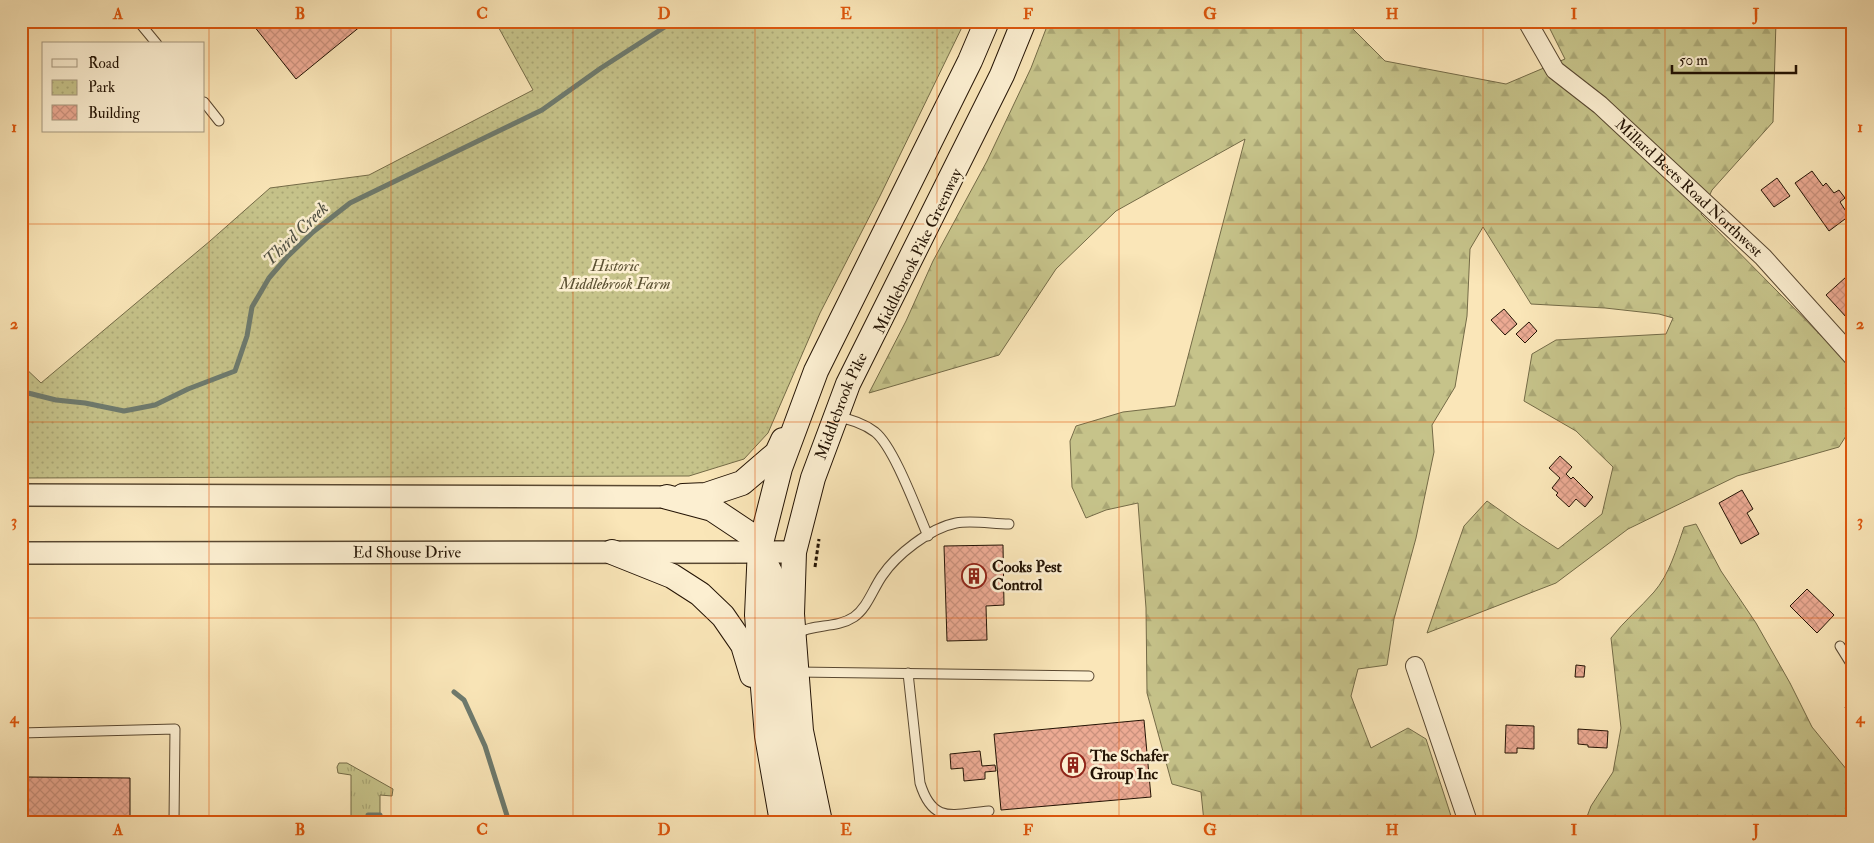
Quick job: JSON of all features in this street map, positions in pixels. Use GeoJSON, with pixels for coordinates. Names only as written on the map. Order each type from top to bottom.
{"type":"FeatureCollection","features":[{"type":"Feature","properties":{"kind":"main road"},"geometry":{"type":"LineString","coordinates":[[667,497],[706,495],[742,483],[777,453],[970,61],[987,21]]}},
{"type":"Feature","properties":{"kind":"main road","name":"Middlebrook Pike"},"geometry":{"type":"LineString","coordinates":[[820,822],[801,731],[792,614],[794,552],[813,478],[848,384],[1002,75],[1024,21]]}},
{"type":"Feature","properties":{"kind":"main road"},"geometry":{"type":"LineString","coordinates":[[782,822],[766,722],[757,615],[759,552],[780,468],[816,371]]}},
{"type":"Feature","properties":{"kind":"main road"},"geometry":{"type":"LineString","coordinates":[[667,497],[712,509],[751,535],[771,574],[777,610],[785,740],[802,822]]}},
{"type":"Feature","properties":{"kind":"main road"},"geometry":{"type":"LineString","coordinates":[[612,552],[672,576],[700,594],[723,616],[744,645],[766,722]]}},
{"type":"Feature","properties":{"kind":"street","name":"Millard Beets Road Northwest"},"geometry":{"type":"LineString","coordinates":[[1527,21],[1555,70],[1600,105],[1763,257],[1853,357]]}},
{"type":"Feature","properties":{"kind":"street"},"geometry":{"type":"LineString","coordinates":[[21,495],[667,497]]}},
{"type":"Feature","properties":{"kind":"street","name":"Ed Shouse Drive"},"geometry":{"type":"LineString","coordinates":[[21,553],[794,552]]}},
{"type":"Feature","properties":{"kind":"street"},"geometry":{"type":"LineString","coordinates":[[1415,666],[1468,822]]}},
{"type":"Feature","properties":{"kind":"lane"},"geometry":{"type":"LineString","coordinates":[[138,21],[154,42]]}},
{"type":"Feature","properties":{"kind":"lane"},"geometry":{"type":"LineString","coordinates":[[205,103],[219,121]]}},
{"type":"Feature","properties":{"kind":"lane"},"geometry":{"type":"LineString","coordinates":[[836,417],[852,420],[877,434],[892,454],[928,536]]}},
{"type":"Feature","properties":{"kind":"lane"},"geometry":{"type":"LineString","coordinates":[[794,636],[803,630],[841,624],[855,616],[865,606],[888,567],[909,548],[928,536],[956,523],[1010,524]]}},
{"type":"Feature","properties":{"kind":"lane"},"geometry":{"type":"LineString","coordinates":[[1840,646],[1853,667]]}},
{"type":"Feature","properties":{"kind":"lane"},"geometry":{"type":"LineString","coordinates":[[796,672],[1090,676]]}},
{"type":"Feature","properties":{"kind":"lane"},"geometry":{"type":"LineString","coordinates":[[908,673],[920,783],[924,797],[937,812],[949,815],[989,811]]}},
{"type":"Feature","properties":{"kind":"lane"},"geometry":{"type":"LineString","coordinates":[[21,733],[175,728],[174,822]]}},
{"type":"Feature","properties":{"kind":"path"},"geometry":{"type":"LineString","coordinates":[[814,571],[820,535]]}},
{"type":"Feature","properties":{"kind":"green space","name":"Historic Middlebrook Farm"},"geometry":{"type":"Polygon","coordinates":[[[495,21],[965,21],[880,196],[820,313],[768,433],[744,459],[689,476],[21,478],[21,364],[41,383],[270,188],[369,175],[533,90],[495,21]]]}},
{"type":"Feature","properties":{"kind":"green space"},"geometry":{"type":"Polygon","coordinates":[[[1049,21],[1345,21],[1385,61],[1506,84],[1565,59],[1546,21],[1776,21],[1773,122],[1712,190],[1701,214],[1853,368],[1853,425],[1839,447],[1737,476],[1628,529],[1556,583],[1427,633],[1464,526],[1487,501],[1558,549],[1602,514],[1613,467],[1576,431],[1524,401],[1532,354],[1556,340],[1666,334],[1673,318],[1659,314],[1605,308],[1531,304],[1483,227],[1470,249],[1467,316],[1455,387],[1432,425],[1434,452],[1416,538],[1394,619],[1387,665],[1358,669],[1351,696],[1371,748],[1408,728],[1426,739],[1453,822],[1204,822],[1201,792],[1172,784],[1147,693],[1146,608],[1138,503],[1106,510],[1086,518],[1072,487],[1070,441],[1076,426],[1123,412],[1175,406],[1245,139],[1116,211],[1056,269],[999,355],[869,393],[906,321],[933,261],[987,161],[1031,68],[1049,21]]]}},
{"type":"Feature","properties":{"kind":"green space"},"geometry":{"type":"Polygon","coordinates":[[[1696,524],[1721,571],[1756,623],[1812,727],[1847,770],[1853,773],[1853,822],[1585,822],[1591,806],[1613,772],[1621,728],[1611,638],[1649,598],[1664,578],[1684,527],[1696,524]]]}},
{"type":"Feature","properties":{"kind":"green space"},"geometry":{"type":"Polygon","coordinates":[[[339,763],[347,763],[393,789],[392,796],[380,795],[380,822],[351,822],[351,775],[338,773],[337,767],[339,763]]]}},
{"type":"Feature","properties":{"kind":"building"},"geometry":{"type":"Polygon","coordinates":[[[250,21],[367,21],[296,79],[250,21]]]}},
{"type":"Feature","properties":{"kind":"building"},"geometry":{"type":"Polygon","coordinates":[[[1812,171],[1823,186],[1826,183],[1834,193],[1839,190],[1845,198],[1840,202],[1849,216],[1829,231],[1795,183],[1812,171]]]}},
{"type":"Feature","properties":{"kind":"building"},"geometry":{"type":"Polygon","coordinates":[[[1777,178],[1790,196],[1774,207],[1761,190],[1777,178]]]}},
{"type":"Feature","properties":{"kind":"building"},"geometry":{"type":"Polygon","coordinates":[[[1846,277],[1853,284],[1853,313],[1847,318],[1826,295],[1846,277]]]}},
{"type":"Feature","properties":{"kind":"building"},"geometry":{"type":"Polygon","coordinates":[[[1504,309],[1517,324],[1505,335],[1491,320],[1504,309]]]}},
{"type":"Feature","properties":{"kind":"building"},"geometry":{"type":"Polygon","coordinates":[[[1529,322],[1537,331],[1525,343],[1516,334],[1529,322]]]}},
{"type":"Feature","properties":{"kind":"building"},"geometry":{"type":"Polygon","coordinates":[[[1560,456],[1572,467],[1566,474],[1571,479],[1573,477],[1593,497],[1585,507],[1576,499],[1569,507],[1556,495],[1558,493],[1552,488],[1560,478],[1549,468],[1560,456]]]}},
{"type":"Feature","properties":{"kind":"building"},"geometry":{"type":"Polygon","coordinates":[[[1742,490],[1753,509],[1747,513],[1759,534],[1741,544],[1719,503],[1742,490]]]}},
{"type":"Feature","properties":{"kind":"building","name":"Cooks Pest Control"},"geometry":{"type":"Polygon","coordinates":[[[1003,545],[1004,605],[986,606],[987,640],[947,641],[944,546],[1003,545]]]}},
{"type":"Feature","properties":{"kind":"building"},"geometry":{"type":"Polygon","coordinates":[[[1807,589],[1834,615],[1817,633],[1790,606],[1807,589]]]}},
{"type":"Feature","properties":{"kind":"building"},"geometry":{"type":"Polygon","coordinates":[[[1576,665],[1585,666],[1584,677],[1575,677],[1576,665]]]}},
{"type":"Feature","properties":{"kind":"building"},"geometry":{"type":"Polygon","coordinates":[[[1853,703],[1853,722],[1845,707],[1853,703]]]}},
{"type":"Feature","properties":{"kind":"building","name":"The Schafer Group Inc"},"geometry":{"type":"Polygon","coordinates":[[[1144,720],[1151,797],[1001,810],[994,734],[1144,720]]]}},
{"type":"Feature","properties":{"kind":"building"},"geometry":{"type":"Polygon","coordinates":[[[1506,725],[1534,726],[1534,749],[1517,748],[1517,753],[1505,753],[1506,725]]]}},
{"type":"Feature","properties":{"kind":"building"},"geometry":{"type":"Polygon","coordinates":[[[1578,729],[1608,731],[1607,748],[1588,747],[1588,745],[1578,744],[1578,729]]]}},
{"type":"Feature","properties":{"kind":"building"},"geometry":{"type":"Polygon","coordinates":[[[980,751],[982,766],[995,765],[996,771],[985,772],[985,779],[964,781],[963,768],[951,769],[950,754],[980,751]]]}},
{"type":"Feature","properties":{"kind":"building"},"geometry":{"type":"Polygon","coordinates":[[[21,763],[27,763],[27,777],[130,778],[130,822],[21,822],[21,763]]]}},
{"type":"Feature","properties":{"kind":"waterway","name":"Third Creek"},"geometry":{"type":"LineString","coordinates":[[21,388],[28,393],[56,400],[85,403],[124,411],[155,405],[188,389],[235,371],[247,336],[252,307],[269,278],[287,257],[313,232],[350,203],[542,110],[601,68],[674,21]]}},
{"type":"Feature","properties":{"kind":"waterway"},"geometry":{"type":"LineString","coordinates":[[454,692],[464,700],[485,746],[509,822]]}},
{"type":"Feature","properties":{"kind":"waterway"},"geometry":{"type":"LineString","coordinates":[[368,815],[380,815]]}},
{"type":"Feature","properties":{"kind":"place","name":"Cooks Pest Control"},"geometry":{"type":"Point","coordinates":[974,576]}},
{"type":"Feature","properties":{"kind":"place","name":"The Schafer Group Inc"},"geometry":{"type":"Point","coordinates":[1073,765]}}]}
